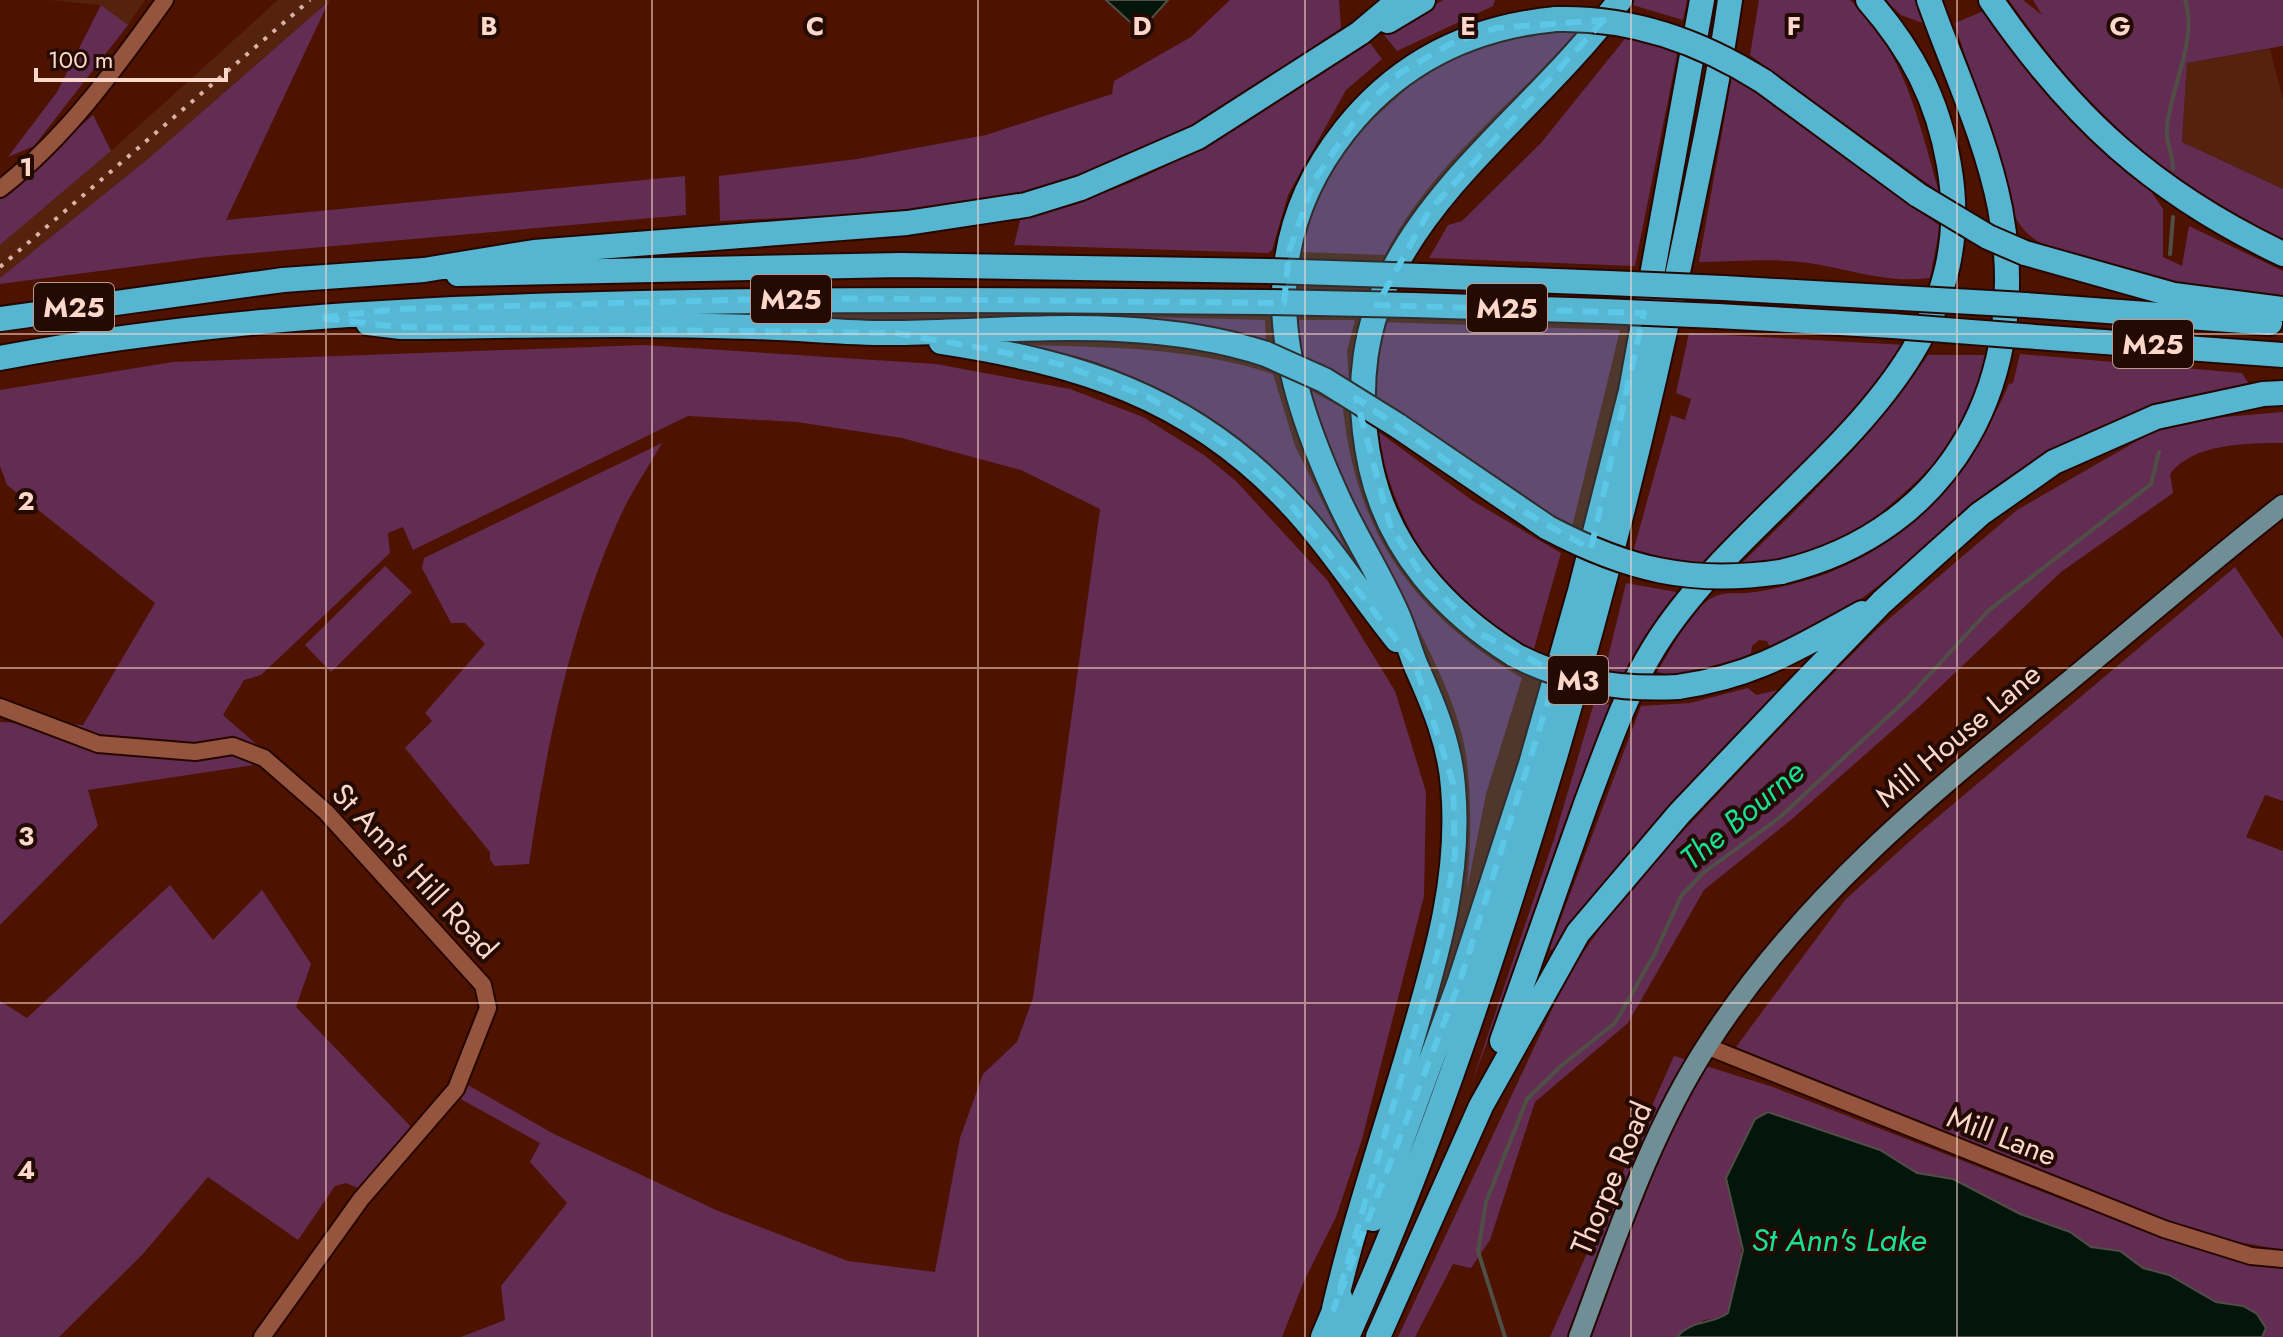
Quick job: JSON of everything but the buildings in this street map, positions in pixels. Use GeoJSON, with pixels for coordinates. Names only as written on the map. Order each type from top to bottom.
{"type":"FeatureCollection","features":[{"type":"Feature","properties":{"kind":"highway"},"geometry":{"type":"LineString","coordinates":[[1360,33],[1399,0]]}},
{"type":"Feature","properties":{"kind":"highway"},"geometry":{"type":"LineString","coordinates":[[424,270],[534,252],[907,223],[1026,205],[1081,188],[1198,137],[1360,33],[1423,0]]}},
{"type":"Feature","properties":{"kind":"highway"},"geometry":{"type":"LineString","coordinates":[[1620,0],[1429,211],[1384,291],[1364,362],[1363,433],[1373,479],[1390,525],[1423,577],[1457,614],[1515,655],[1545,668],[1625,687],[1678,687],[1733,677],[1765,666],[1882,602]]}},
{"type":"Feature","properties":{"kind":"highway","name":"M3"},"geometry":{"type":"LineString","coordinates":[[1323,1337],[1369,1230],[1460,981],[1531,764],[1580,591],[1631,391],[1702,0]]}},
{"type":"Feature","properties":{"kind":"highway","name":"M3"},"geometry":{"type":"LineString","coordinates":[[1347,1337],[1416,1167],[1474,1008],[1586,652],[1628,496],[1659,362],[1730,0]]}},
{"type":"Feature","properties":{"kind":"highway"},"geometry":{"type":"LineString","coordinates":[[1378,1337],[1481,1106],[1568,853],[1614,728],[1639,673],[1669,625],[1719,564],[1839,447],[1888,390],[1906,365],[1932,313],[1952,232],[1953,197],[1946,146],[1932,98],[1914,60],[1868,0]]}},
{"type":"Feature","properties":{"kind":"highway"},"geometry":{"type":"LineString","coordinates":[[318,318],[401,327],[752,327],[895,333],[1049,328],[1136,331],[1204,338],[1266,354],[1324,380],[1398,426],[1548,528],[1598,553],[1668,574],[1735,578],[1781,572],[1842,552],[1896,519],[1919,500],[1966,442],[1982,414],[2002,354],[2009,284],[1999,203],[1929,0]]}},
{"type":"Feature","properties":{"kind":"highway"},"geometry":{"type":"LineString","coordinates":[[1991,0],[2034,62],[2073,107],[2118,150],[2200,211],[2283,254]]}},
{"type":"Feature","properties":{"kind":"highway"},"geometry":{"type":"LineString","coordinates":[[1334,1309],[1355,1226],[1437,955],[1455,854],[1453,783],[1446,745],[1398,616],[1308,431],[1294,386],[1284,325],[1283,287],[1296,222],[1334,144],[1364,107],[1400,73],[1450,44],[1496,28],[1556,19],[1615,21],[1661,32],[1709,51],[1763,81],[1918,195],[1988,237],[2025,253],[2174,295],[2283,309]]}},
{"type":"Feature","properties":{"kind":"highway","name":"M25"},"geometry":{"type":"LineString","coordinates":[[0,319],[268,282],[424,270],[479,275],[901,265],[1267,271],[1608,283],[2025,305],[2283,324]]}},
{"type":"Feature","properties":{"kind":"highway","name":"M25"},"geometry":{"type":"LineString","coordinates":[[0,358],[186,329],[398,309],[803,298],[1265,302],[1602,311],[1893,326],[2283,355]]}},
{"type":"Feature","properties":{"kind":"highway"},"geometry":{"type":"LineString","coordinates":[[895,333],[1063,365],[1148,397],[1187,419],[1226,445],[1288,501],[1350,574],[1415,664]]}},
{"type":"Feature","properties":{"kind":"highway"},"geometry":{"type":"LineString","coordinates":[[1481,1106],[1578,933],[1679,814],[1882,602],[1980,514],[2054,462],[2156,417],[2263,394],[2283,393]]}},
{"type":"Feature","properties":{"kind":"main road","name":"Mill House Lane"},"geometry":{"type":"LineString","coordinates":[[1706,1046],[1786,937],[1872,845],[2283,505]]}},
{"type":"Feature","properties":{"kind":"main road","name":"Thorpe Road"},"geometry":{"type":"LineString","coordinates":[[1579,1337],[1646,1162],[1706,1046]]}},
{"type":"Feature","properties":{"kind":"street"},"geometry":{"type":"LineString","coordinates":[[0,189],[49,147],[89,102],[165,0]]}},
{"type":"Feature","properties":{"kind":"street","name":"St Ann's Hill Road"},"geometry":{"type":"LineString","coordinates":[[0,707],[98,744],[195,752],[233,746],[264,758],[326,812],[483,985],[488,997],[485,1019],[456,1089],[361,1199],[262,1337]]}},
{"type":"Feature","properties":{"kind":"street","name":"Mill Lane"},"geometry":{"type":"LineString","coordinates":[[1706,1046],[2164,1229],[2251,1256],[2283,1259]]}},
{"type":"Feature","properties":{"kind":"highlighted area"},"geometry":{"type":"Polygon","coordinates":[[[1604,20],[1429,211],[1377,305],[1644,313],[1591,549],[1508,503],[1356,398],[1390,525],[1423,577],[1481,634],[1557,673],[1460,981],[1334,1309],[1437,955],[1455,854],[1453,783],[1415,664],[1288,501],[1226,445],[1148,397],[1063,365],[993,350],[895,333],[401,327],[318,318],[398,309],[803,298],[1284,303],[1289,251],[1315,179],[1364,107],[1400,73],[1450,44],[1496,28],[1604,20]]]}},
{"type":"Feature","properties":{"kind":"shaded area"},"geometry":{"type":"Polygon","coordinates":[[[49,0],[145,0],[128,25],[101,5],[49,0]]]}},
{"type":"Feature","properties":{"kind":"shaded area"},"geometry":{"type":"Polygon","coordinates":[[[278,0],[330,0],[149,158],[0,278],[0,245],[111,151],[278,0]]]}},
{"type":"Feature","properties":{"kind":"shaded area"},"geometry":{"type":"Polygon","coordinates":[[[1230,0],[1339,0],[1341,28],[1186,129],[1085,176],[997,199],[951,206],[720,221],[719,176],[857,159],[986,135],[1112,94],[1114,81],[1191,37],[1230,0]]]}},
{"type":"Feature","properties":{"kind":"shaded area"},"geometry":{"type":"Polygon","coordinates":[[[1443,0],[1495,0],[1493,6],[1397,51],[1384,35],[1443,0]]]}},
{"type":"Feature","properties":{"kind":"shaded area"},"geometry":{"type":"Polygon","coordinates":[[[1632,0],[1687,0],[1683,20],[1629,4],[1632,0]]]}},
{"type":"Feature","properties":{"kind":"shaded area"},"geometry":{"type":"Polygon","coordinates":[[[1759,0],[1850,0],[1869,19],[1897,64],[1908,89],[1939,192],[1750,55],[1759,0]]]}},
{"type":"Feature","properties":{"kind":"shaded area"},"geometry":{"type":"Polygon","coordinates":[[[1886,0],[1917,0],[1925,24],[1901,15],[1886,0]]]}},
{"type":"Feature","properties":{"kind":"shaded area"},"geometry":{"type":"Polygon","coordinates":[[[2009,0],[2023,0],[2042,15],[2033,0],[2283,0],[2283,46],[2187,63],[2182,142],[2283,189],[2283,240],[2202,198],[2164,171],[2095,107],[2064,73],[2009,0]]]}},
{"type":"Feature","properties":{"kind":"shaded area"},"geometry":{"type":"Polygon","coordinates":[[[329,1],[226,220],[685,176],[686,215],[207,257],[0,284],[0,278],[149,158],[329,1]]]}},
{"type":"Feature","properties":{"kind":"shaded area"},"geometry":{"type":"Polygon","coordinates":[[[101,5],[128,25],[34,146],[8,157],[57,92],[101,5]]]}},
{"type":"Feature","properties":{"kind":"shaded area"},"geometry":{"type":"Polygon","coordinates":[[[1986,10],[2055,102],[2107,155],[2150,190],[2163,209],[2163,257],[2182,266],[2189,226],[2283,271],[2283,298],[2186,285],[2108,268],[2073,258],[2025,231],[2013,212],[1997,144],[1955,23],[1986,10]]]}},
{"type":"Feature","properties":{"kind":"shaded area"},"geometry":{"type":"Polygon","coordinates":[[[1569,30],[1576,33],[1424,193],[1385,255],[1299,252],[1325,176],[1351,139],[1413,83],[1409,80],[1448,61],[1505,40],[1569,30]]]}},
{"type":"Feature","properties":{"kind":"shaded area"},"geometry":{"type":"Polygon","coordinates":[[[1628,35],[1678,50],[1635,266],[1429,258],[1448,225],[1462,221],[1541,143],[1628,35]]]}},
{"type":"Feature","properties":{"kind":"shaded area"},"geometry":{"type":"Polygon","coordinates":[[[1370,43],[1382,59],[1346,90],[1288,195],[1272,250],[1268,253],[1014,245],[1021,217],[1113,189],[1173,163],[1370,43]]]}},
{"type":"Feature","properties":{"kind":"shaded area"},"geometry":{"type":"Polygon","coordinates":[[[2270,49],[2283,100],[2283,189],[2182,142],[2187,63],[2270,49]]]}},
{"type":"Feature","properties":{"kind":"shaded area"},"geometry":{"type":"Polygon","coordinates":[[[1732,76],[1940,226],[1930,278],[1893,279],[1787,261],[1699,262],[1732,76]]]}},
{"type":"Feature","properties":{"kind":"shaded area"},"geometry":{"type":"Polygon","coordinates":[[[93,115],[111,151],[0,245],[0,198],[93,115]]]}},
{"type":"Feature","properties":{"kind":"shaded area"},"geometry":{"type":"Polygon","coordinates":[[[1108,316],[1265,320],[1266,343],[1096,321],[1108,316]]]}},
{"type":"Feature","properties":{"kind":"shaded area"},"geometry":{"type":"Polygon","coordinates":[[[1293,320],[1355,320],[1347,351],[1349,381],[1296,355],[1293,320]]]}},
{"type":"Feature","properties":{"kind":"shaded area"},"geometry":{"type":"Polygon","coordinates":[[[1380,322],[1620,330],[1572,527],[1516,498],[1370,394],[1380,322]]]}},
{"type":"Feature","properties":{"kind":"shaded area"},"geometry":{"type":"Polygon","coordinates":[[[1689,333],[1906,345],[1862,405],[1705,564],[1633,552],[1671,415],[1685,420],[1691,399],[1676,393],[1689,333]]]}},
{"type":"Feature","properties":{"kind":"shaded area"},"geometry":{"type":"Polygon","coordinates":[[[644,345],[936,364],[1070,389],[1143,417],[1204,455],[1236,481],[1327,580],[1395,691],[1426,792],[1424,896],[1362,1139],[1336,1217],[1304,1281],[1282,1337],[461,1337],[505,1320],[501,1286],[567,1203],[530,1162],[540,1143],[457,1097],[466,1084],[554,1134],[716,1210],[848,1261],[935,1272],[960,1138],[983,1074],[1017,1042],[1033,998],[1100,509],[1021,470],[902,438],[797,422],[688,416],[413,550],[403,527],[388,533],[390,553],[261,675],[244,680],[223,715],[288,772],[261,764],[88,790],[98,826],[0,925],[0,722],[83,725],[155,603],[7,485],[0,466],[0,390],[173,362],[644,345]]]}},
{"type":"Feature","properties":{"kind":"shaded area"},"geometry":{"type":"Polygon","coordinates":[[[1019,345],[1179,353],[1273,374],[1295,446],[1347,551],[1293,490],[1204,416],[1135,378],[1096,362],[1019,345]]]}},
{"type":"Feature","properties":{"kind":"shaded area"},"geometry":{"type":"Polygon","coordinates":[[[2020,354],[2242,373],[2250,386],[2141,412],[2063,445],[1993,490],[1865,596],[1772,653],[1767,641],[1759,640],[1752,646],[1750,660],[1682,677],[1657,672],[1691,618],[1707,601],[1723,594],[1787,586],[1837,569],[1870,553],[1900,532],[1952,481],[1973,451],[2009,384],[2013,383],[2020,354]]]}},
{"type":"Feature","properties":{"kind":"shaded area"},"geometry":{"type":"Polygon","coordinates":[[[1928,355],[1990,355],[1972,413],[1943,454],[1908,490],[1869,522],[1833,545],[1799,557],[1738,567],[1862,440],[1928,355]]]}},
{"type":"Feature","properties":{"kind":"shaded area"},"geometry":{"type":"Polygon","coordinates":[[[1300,385],[1343,408],[1361,494],[1377,532],[1397,567],[1451,627],[1522,678],[1486,794],[1467,889],[1470,822],[1468,772],[1461,730],[1440,674],[1350,503],[1300,385]]]}},
{"type":"Feature","properties":{"kind":"shaded area"},"geometry":{"type":"Polygon","coordinates":[[[2283,412],[2283,443],[2222,447],[2192,456],[2180,464],[2170,474],[2173,493],[2061,572],[1919,707],[1792,819],[1704,890],[1628,1023],[1535,1102],[1490,1240],[1471,1268],[1453,1264],[1415,1337],[1398,1337],[1570,971],[1609,916],[1673,842],[1803,704],[1876,630],[2017,510],[2156,430],[2213,418],[2283,412]]]}},
{"type":"Feature","properties":{"kind":"shaded area"},"geometry":{"type":"Polygon","coordinates":[[[1376,430],[1473,501],[1561,553],[1533,652],[1473,610],[1448,586],[1428,560],[1396,500],[1376,430]]]}},
{"type":"Feature","properties":{"kind":"shaded area"},"geometry":{"type":"Polygon","coordinates":[[[662,443],[625,506],[606,549],[576,636],[553,727],[529,864],[495,866],[490,860],[490,852],[405,748],[432,721],[425,713],[485,644],[465,623],[451,623],[422,568],[424,558],[662,443]]]}},
{"type":"Feature","properties":{"kind":"shaded area"},"geometry":{"type":"Polygon","coordinates":[[[385,566],[412,592],[331,672],[305,645],[385,566]]]}},
{"type":"Feature","properties":{"kind":"shaded area"},"geometry":{"type":"Polygon","coordinates":[[[2235,567],[2283,639],[2283,801],[2265,795],[2246,837],[2283,851],[2283,1250],[2227,1240],[2168,1223],[1736,1047],[1845,900],[1920,832],[2235,567]]]}},
{"type":"Feature","properties":{"kind":"shaded area"},"geometry":{"type":"Polygon","coordinates":[[[1626,583],[1682,593],[1625,674],[1604,674],[1626,583]]]}},
{"type":"Feature","properties":{"kind":"shaded area"},"geometry":{"type":"Polygon","coordinates":[[[1748,688],[1756,695],[1786,688],[1558,948],[1549,950],[1641,706],[1690,703],[1748,688]]]}},
{"type":"Feature","properties":{"kind":"shaded area"},"geometry":{"type":"Polygon","coordinates":[[[1594,703],[1614,705],[1471,1085],[1554,839],[1594,703]]]}},
{"type":"Feature","properties":{"kind":"shaded area"},"geometry":{"type":"Polygon","coordinates":[[[170,885],[213,940],[262,890],[311,964],[296,1007],[414,1130],[360,1189],[346,1183],[335,1186],[298,1240],[208,1177],[142,1255],[59,1337],[0,1337],[0,1001],[27,1018],[170,885]]]}},
{"type":"Feature","properties":{"kind":"shaded area"},"geometry":{"type":"Polygon","coordinates":[[[1674,1056],[1773,1087],[2123,1223],[2249,1265],[2283,1267],[2283,1337],[2262,1337],[2266,1328],[2236,1304],[2216,1302],[2169,1275],[2143,1268],[2120,1251],[2091,1247],[2070,1232],[2020,1214],[1953,1179],[1917,1173],[1880,1150],[1768,1112],[1741,1238],[1741,1263],[1728,1313],[1721,1318],[1704,1320],[1677,1337],[1550,1337],[1674,1056]]]}},
{"type":"Feature","properties":{"kind":"water"},"geometry":{"type":"Polygon","coordinates":[[[1106,0],[1168,0],[1140,31],[1106,0]]]}},
{"type":"Feature","properties":{"kind":"water","name":"St Ann's Lake"},"geometry":{"type":"Polygon","coordinates":[[[1768,1112],[1880,1150],[1917,1173],[1953,1179],[2020,1214],[2070,1232],[2091,1247],[2120,1251],[2143,1268],[2169,1275],[2216,1302],[2243,1306],[2257,1314],[2266,1328],[2262,1337],[1677,1337],[1689,1327],[1728,1313],[1743,1250],[1726,1178],[1755,1119],[1768,1112]]]}},
{"type":"Feature","properties":{"kind":"waterway","name":"The Bourne"},"geometry":{"type":"LineString","coordinates":[[2173,169],[2167,127],[2186,47],[2188,15],[2185,0]]}},
{"type":"Feature","properties":{"kind":"waterway","name":"The Bourne"},"geometry":{"type":"LineString","coordinates":[[2170,254],[2173,217]]}},
{"type":"Feature","properties":{"kind":"waterway","name":"The Bourne"},"geometry":{"type":"LineString","coordinates":[[1505,1337],[1478,1251],[1486,1202],[1527,1099],[1561,1066],[1615,1023],[1655,953],[1681,896],[1703,873],[1779,818],[1908,698],[1988,611],[2151,484],[2159,452]]}},
{"type":"Feature","properties":{"kind":"railway"},"geometry":{"type":"LineString","coordinates":[[0,267],[310,0]]}}]}
